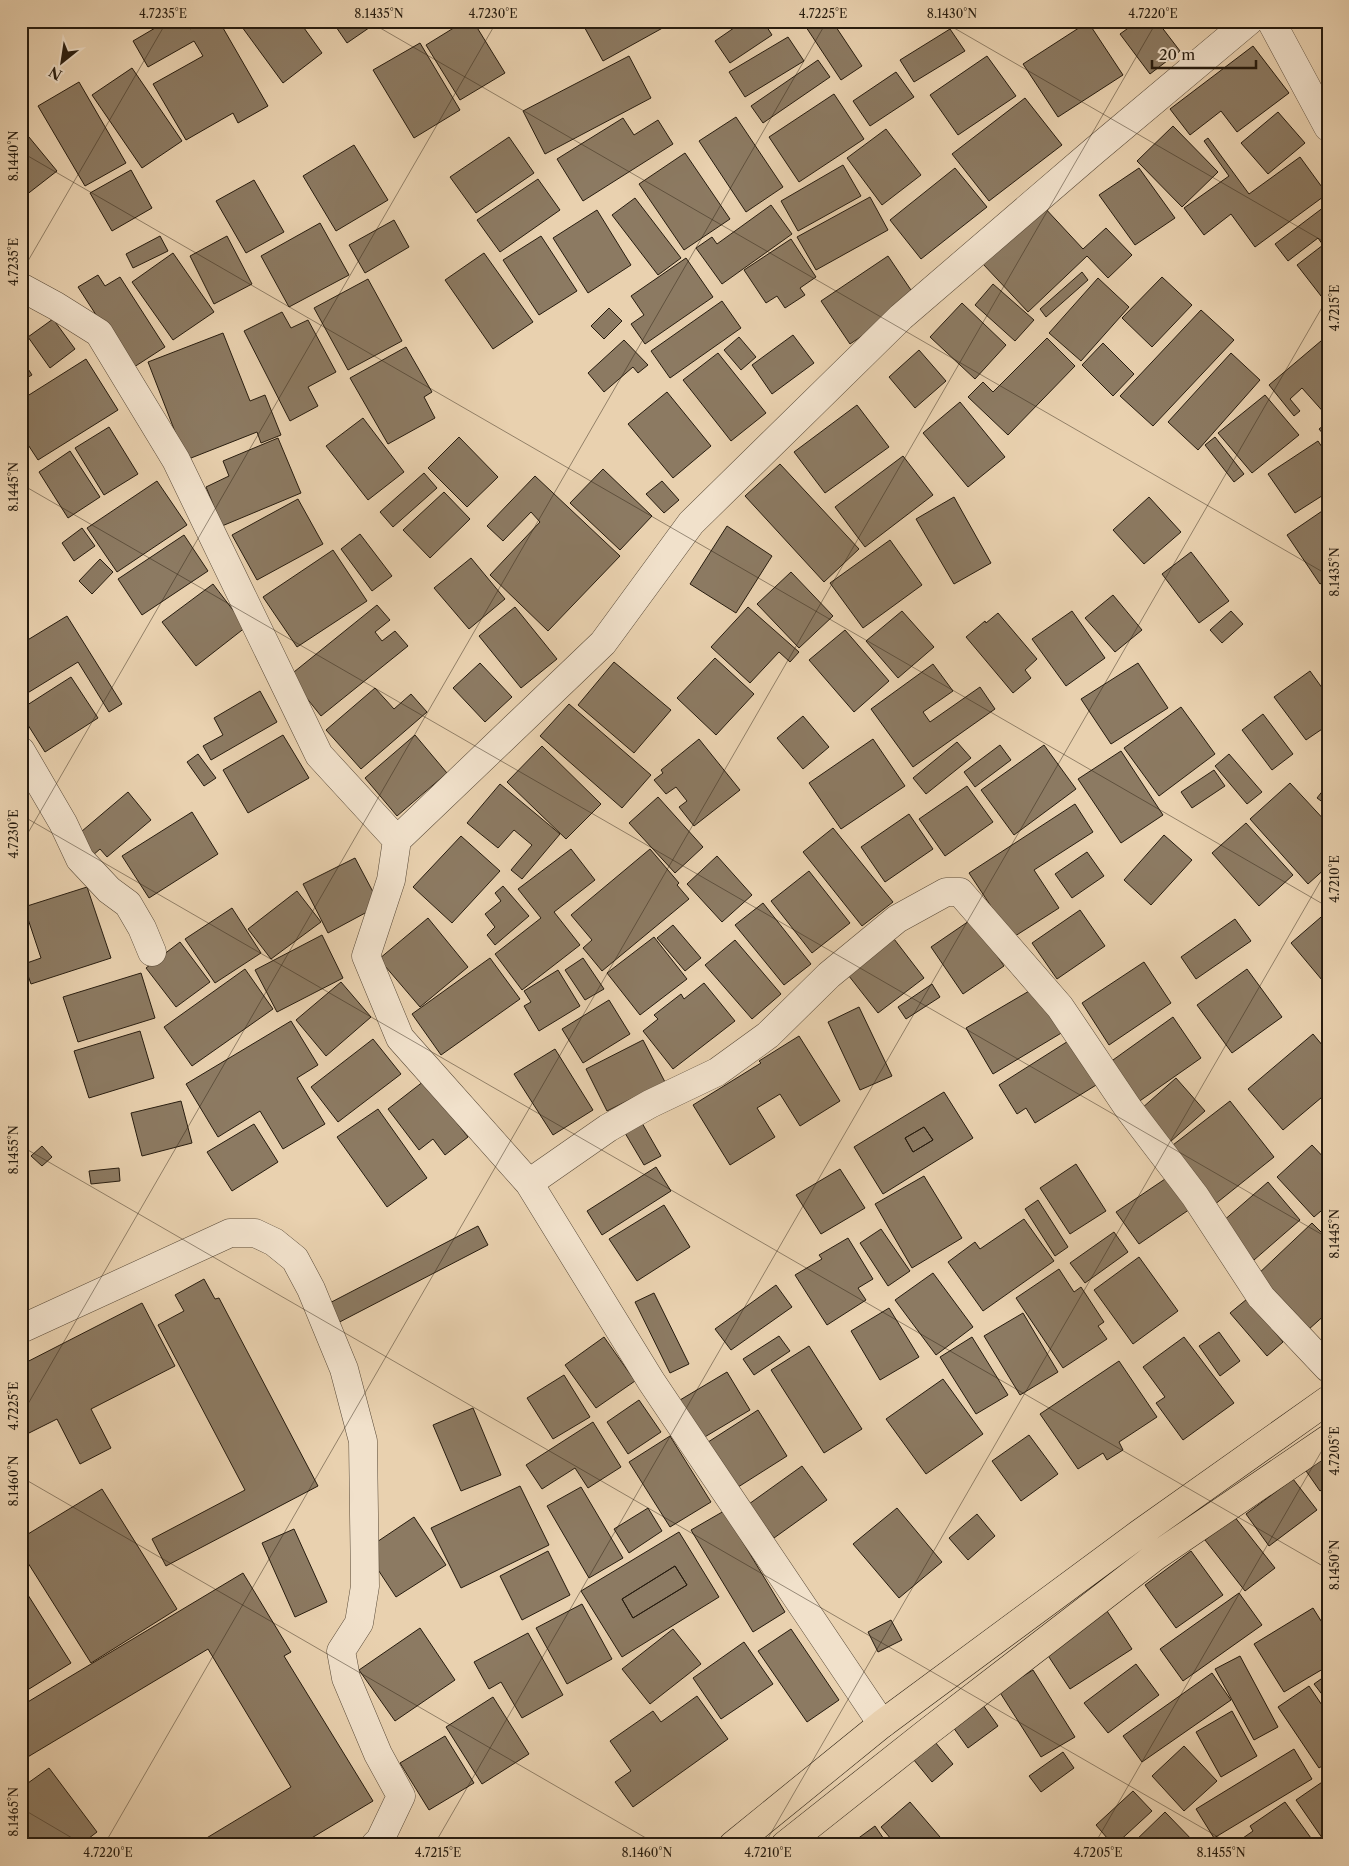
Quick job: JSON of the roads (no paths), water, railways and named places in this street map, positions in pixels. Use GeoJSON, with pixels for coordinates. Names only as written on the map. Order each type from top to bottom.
{"type":"FeatureCollection","features":[{"type":"Feature","properties":{"kind":"main road"},"geometry":{"type":"LineString","coordinates":[[733,1845],[882,1724],[1139,1534],[1328,1400]]}},
{"type":"Feature","properties":{"kind":"main road"},"geometry":{"type":"LineString","coordinates":[[785,1845],[924,1734],[1156,1556],[1328,1439]]}},
{"type":"Feature","properties":{"kind":"street"},"geometry":{"type":"LineString","coordinates":[[882,1724],[651,1381],[529,1182],[400,1038],[366,956],[391,880],[397,840],[603,643],[691,523],[901,316],[1249,21]]}},
{"type":"Feature","properties":{"kind":"street"},"geometry":{"type":"LineString","coordinates":[[1271,21],[1328,127]]}},
{"type":"Feature","properties":{"kind":"street"},"geometry":{"type":"LineString","coordinates":[[21,288],[56,306],[99,333],[176,460],[318,755],[397,840]]}},
{"type":"Feature","properties":{"kind":"street"},"geometry":{"type":"LineString","coordinates":[[21,751],[63,823],[80,859],[109,890],[128,904],[142,928],[152,952]]}},
{"type":"Feature","properties":{"kind":"street"},"geometry":{"type":"LineString","coordinates":[[529,1182],[608,1128],[650,1104],[717,1072],[768,1035],[830,975],[897,919],[946,892],[960,892],[1060,1007],[1128,1108],[1195,1196],[1261,1297],[1328,1368]]}},
{"type":"Feature","properties":{"kind":"street"},"geometry":{"type":"LineString","coordinates":[[21,1329],[230,1233],[254,1233],[274,1242],[295,1260],[311,1290],[344,1369],[363,1441],[365,1586],[359,1622],[341,1651],[346,1678],[378,1754],[401,1796],[380,1840],[375,1845]]}}]}
